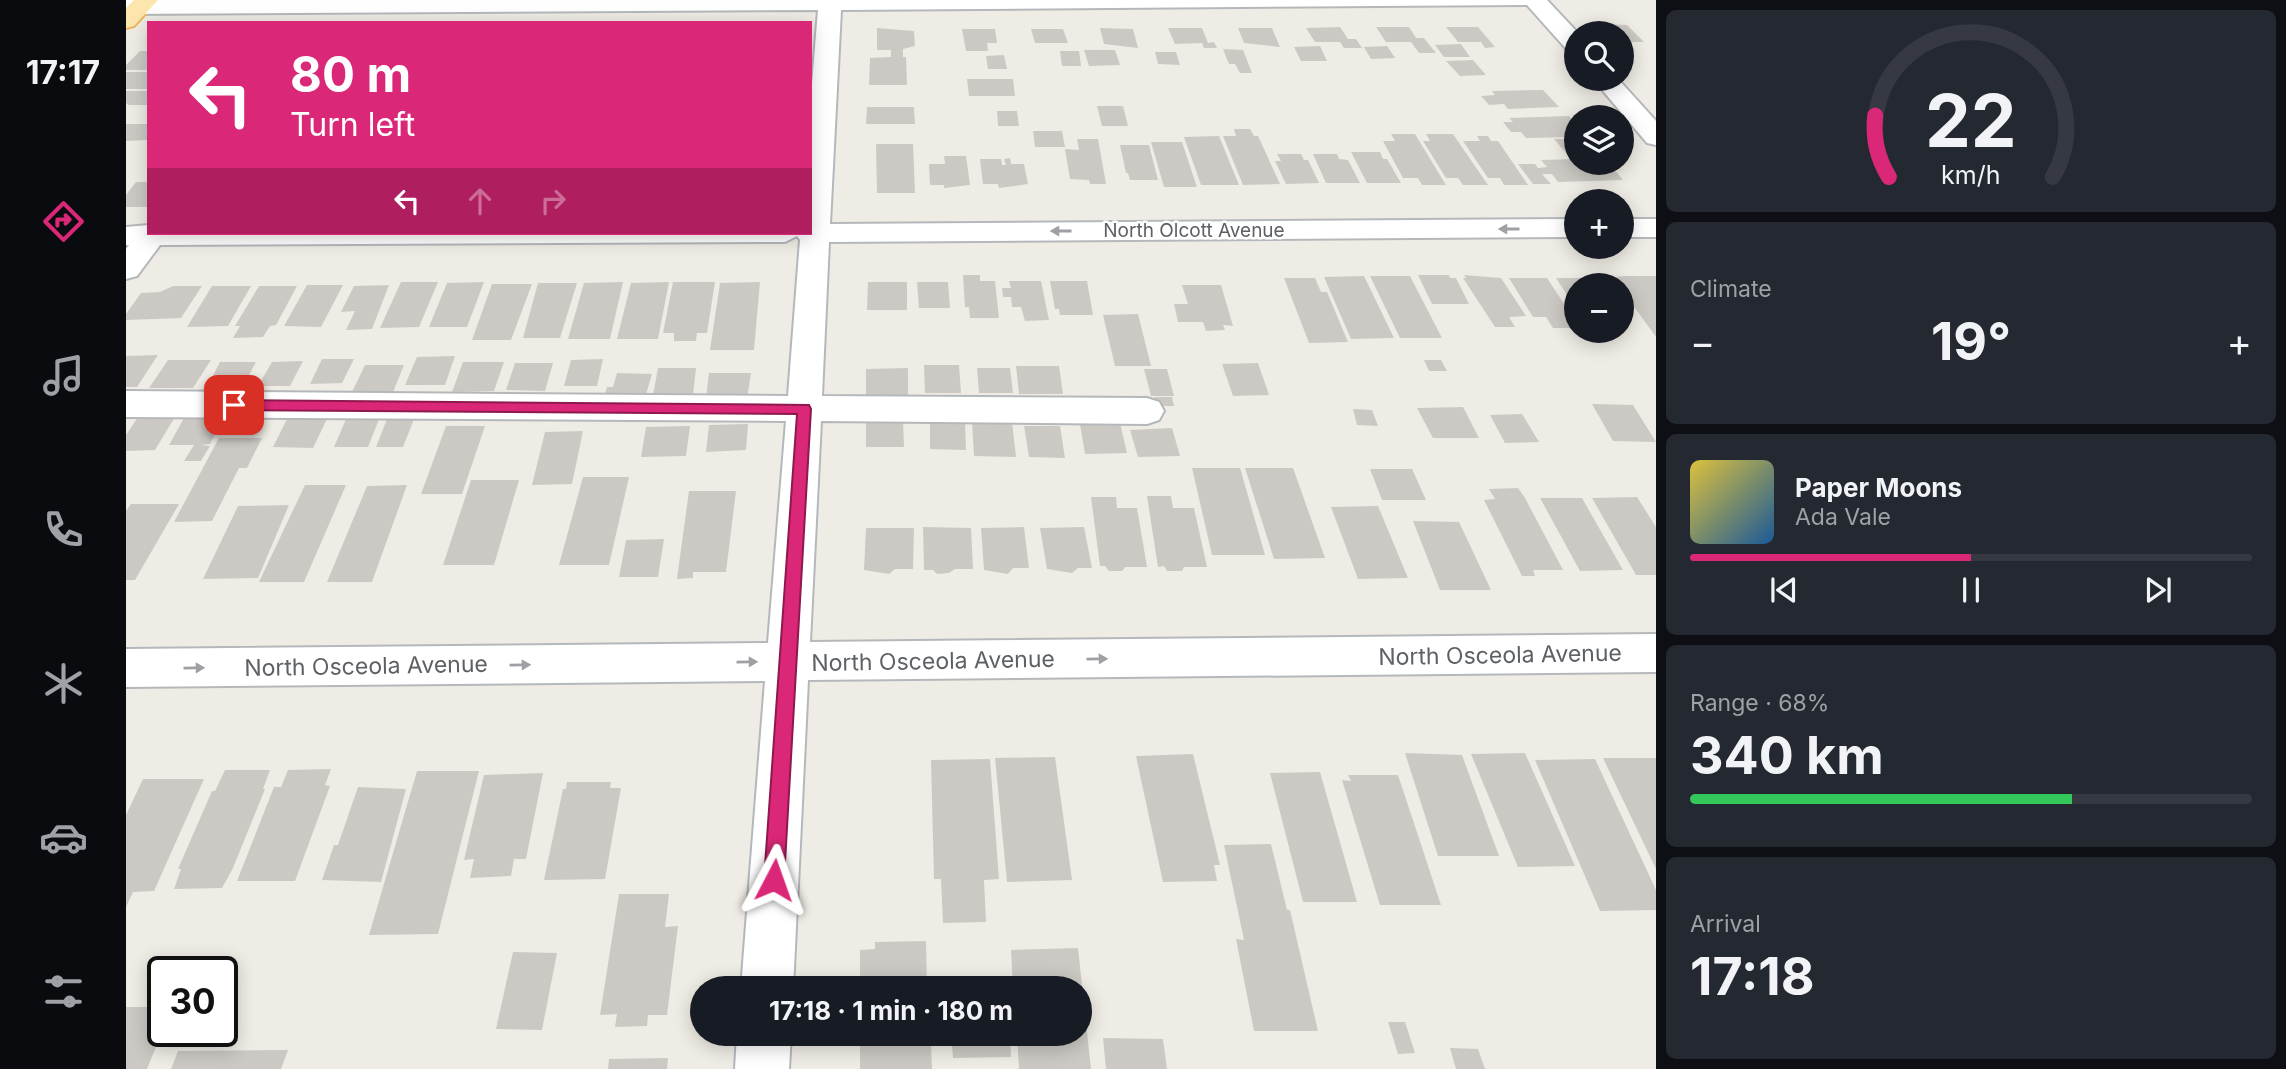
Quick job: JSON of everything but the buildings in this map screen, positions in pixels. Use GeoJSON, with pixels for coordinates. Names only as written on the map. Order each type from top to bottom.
{"type":"FeatureCollection","features":[{"type":"Feature","properties":{"kind":"street"},"geometry":{"type":"LineString","coordinates":[[135,9],[326,10],[830,2],[1520,0]]}},
{"type":"Feature","properties":{"kind":"street"},"geometry":{"type":"LineString","coordinates":[[1535,0],[1564,32]]}},
{"type":"Feature","properties":{"kind":"street"},"geometry":{"type":"LineString","coordinates":[[812,156],[830,2]]}},
{"type":"Feature","properties":{"kind":"street"},"geometry":{"type":"LineString","coordinates":[[1616,91],[1656,137]]}},
{"type":"Feature","properties":{"kind":"street","name":"North Olcott Avenue"},"geometry":{"type":"LineString","coordinates":[[812,233],[1564,228]]}},
{"type":"Feature","properties":{"kind":"street"},"geometry":{"type":"LineString","coordinates":[[1634,228],[1656,228]]}},
{"type":"Feature","properties":{"kind":"street"},"geometry":{"type":"LineString","coordinates":[[126,269],[144,235]]}},
{"type":"Feature","properties":{"kind":"street"},"geometry":{"type":"LineString","coordinates":[[768,976],[804,409],[803,235]]}},
{"type":"Feature","properties":{"kind":"street"},"geometry":{"type":"LineString","coordinates":[[126,404],[1147,411]]}},
{"type":"Feature","properties":{"kind":"street","name":"North Osceola Avenue"},"geometry":{"type":"LineString","coordinates":[[126,668],[1656,653]]}},
{"type":"Feature","properties":{"kind":"street"},"geometry":{"type":"LineString","coordinates":[[762,1069],[763,1046]]}},
{"type":"Feature","properties":{"kind":"route"},"geometry":{"type":"LineString","coordinates":[[234,405],[804,409],[774,880]]}}]}
